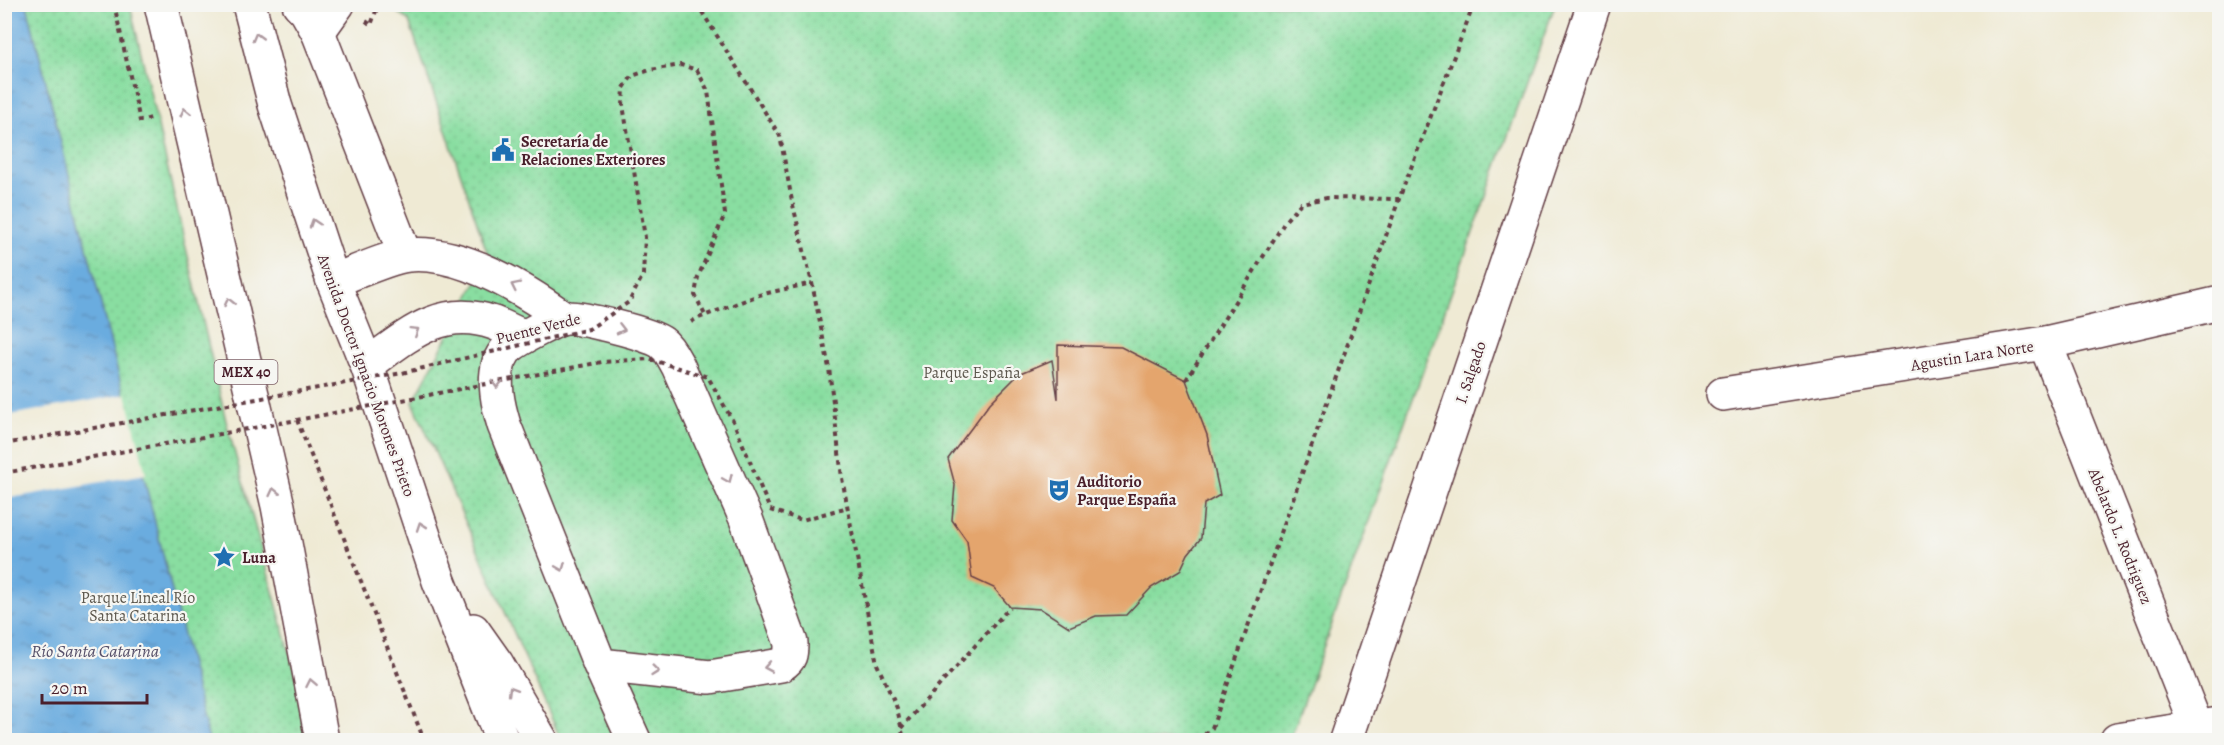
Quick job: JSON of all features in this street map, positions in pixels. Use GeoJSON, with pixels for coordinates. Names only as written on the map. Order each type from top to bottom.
{"type":"FeatureCollection","features":[{"type":"Feature","properties":{"kind":"main road","name":"MEX 40"},"geometry":{"type":"LineString","coordinates":[[161,4],[278,506],[322,741]]}},
{"type":"Feature","properties":{"kind":"main road","name":"Avenida Doctor Ignacio Morones Prieto"},"geometry":{"type":"LineString","coordinates":[[249,4],[275,105],[333,280],[367,365],[440,581],[502,741]]}},
{"type":"Feature","properties":{"kind":"main road"},"geometry":{"type":"LineString","coordinates":[[299,4],[306,11],[318,32],[405,255]]}},
{"type":"Feature","properties":{"kind":"main road"},"geometry":{"type":"LineString","coordinates":[[318,32],[338,4]]}},
{"type":"Feature","properties":{"kind":"main road","name":"I. Salgado"},"geometry":{"type":"LineString","coordinates":[[1346,741],[1594,4]]}},
{"type":"Feature","properties":{"kind":"main road"},"geometry":{"type":"LineString","coordinates":[[333,280],[405,255],[429,255],[453,260],[531,294],[564,318],[592,321],[643,335],[663,344],[678,366],[701,414],[746,519],[791,643],[789,660],[781,665],[710,677],[600,665]]}},
{"type":"Feature","properties":{"kind":"main road","name":"Agustin Lara Norte"},"geometry":{"type":"LineString","coordinates":[[1723,394],[2045,344],[2220,303]]}},
{"type":"Feature","properties":{"kind":"main road"},"geometry":{"type":"LineString","coordinates":[[367,365],[423,326],[445,318],[469,317],[494,323],[524,337]]}},
{"type":"Feature","properties":{"kind":"main road"},"geometry":{"type":"LineString","coordinates":[[564,318],[524,337],[508,348],[499,362],[497,403],[600,665],[634,741]]}},
{"type":"Feature","properties":{"kind":"main road","name":"Abelardo L. Rodriguez"},"geometry":{"type":"LineString","coordinates":[[2045,344],[2208,726]]}},
{"type":"Feature","properties":{"kind":"main road"},"geometry":{"type":"LineString","coordinates":[[440,581],[496,664],[541,741]]}},
{"type":"Feature","properties":{"kind":"main road"},"geometry":{"type":"LineString","coordinates":[[2117,741],[2208,726]]}},
{"type":"Feature","properties":{"kind":"path"},"geometry":{"type":"LineString","coordinates":[[697,4],[780,136],[829,368],[838,452],[878,664],[897,708],[904,741]]}},
{"type":"Feature","properties":{"kind":"path"},"geometry":{"type":"LineString","coordinates":[[1198,741],[1212,728],[1399,199],[1474,4]]}},
{"type":"Feature","properties":{"kind":"path","name":"Puente Verde"},"geometry":{"type":"LineString","coordinates":[[4,444],[402,373],[589,329],[629,302],[644,275],[645,237],[623,105],[624,88],[632,76],[650,70],[681,65],[697,70],[708,91],[725,214],[698,277],[695,295],[705,315]]}},
{"type":"Feature","properties":{"kind":"path"},"geometry":{"type":"LineString","coordinates":[[1186,380],[1286,220],[1301,203],[1327,198],[1399,199]]}},
{"type":"Feature","properties":{"kind":"path"},"geometry":{"type":"LineString","coordinates":[[663,344],[696,318],[759,295],[812,284]]}},
{"type":"Feature","properties":{"kind":"path"},"geometry":{"type":"LineString","coordinates":[[4,473],[602,362],[649,359],[708,377],[734,423],[770,510],[802,520],[848,507]]}},
{"type":"Feature","properties":{"kind":"path"},"geometry":{"type":"LineString","coordinates":[[297,420],[424,741]]}},
{"type":"Feature","properties":{"kind":"path"},"geometry":{"type":"LineString","coordinates":[[901,728],[1010,608]]}},
{"type":"Feature","properties":{"kind":"green space","name":"Parque Lineal Río Santa Catarina"},"geometry":{"type":"Polygon","coordinates":[[[4,5],[130,5],[226,421],[314,740],[5,740],[4,5]]]}},
{"type":"Feature","properties":{"kind":"green space","name":"Parque España"},"geometry":{"type":"Polygon","coordinates":[[[388,5],[1555,5],[1290,740],[561,740],[413,402],[489,258],[409,21],[388,5]]]}},
{"type":"Feature","properties":{"kind":"water","name":"Río Santa Catarina"},"geometry":{"type":"Polygon","coordinates":[[[4,5],[27,5],[209,740],[5,740],[4,5]]]}},
{"type":"Feature","properties":{"kind":"pier"},"geometry":{"type":"Polygon","coordinates":[[[126,394],[146,474],[5,499],[5,416],[126,394]]]}},
{"type":"Feature","properties":{"kind":"building","name":"Auditorio Parque España"},"geometry":{"type":"Polygon","coordinates":[[[1058,345],[1121,347],[1186,380],[1207,435],[1220,495],[1204,504],[1201,538],[1188,554],[1180,571],[1151,588],[1126,615],[1096,616],[1069,627],[1041,609],[1010,607],[994,588],[972,578],[967,541],[952,520],[955,485],[948,459],[990,403],[1019,374],[1052,360],[1058,399],[1058,345]]]}},
{"type":"Feature","properties":{"kind":"place","name":"Secretaría de Relaciones Exteriores"},"geometry":{"type":"Point","coordinates":[503,150]}},
{"type":"Feature","properties":{"kind":"place","name":"Auditorio Parque España"},"geometry":{"type":"Point","coordinates":[1059,490]}},
{"type":"Feature","properties":{"kind":"place","name":"Luna"},"geometry":{"type":"Point","coordinates":[224,557]}}]}
